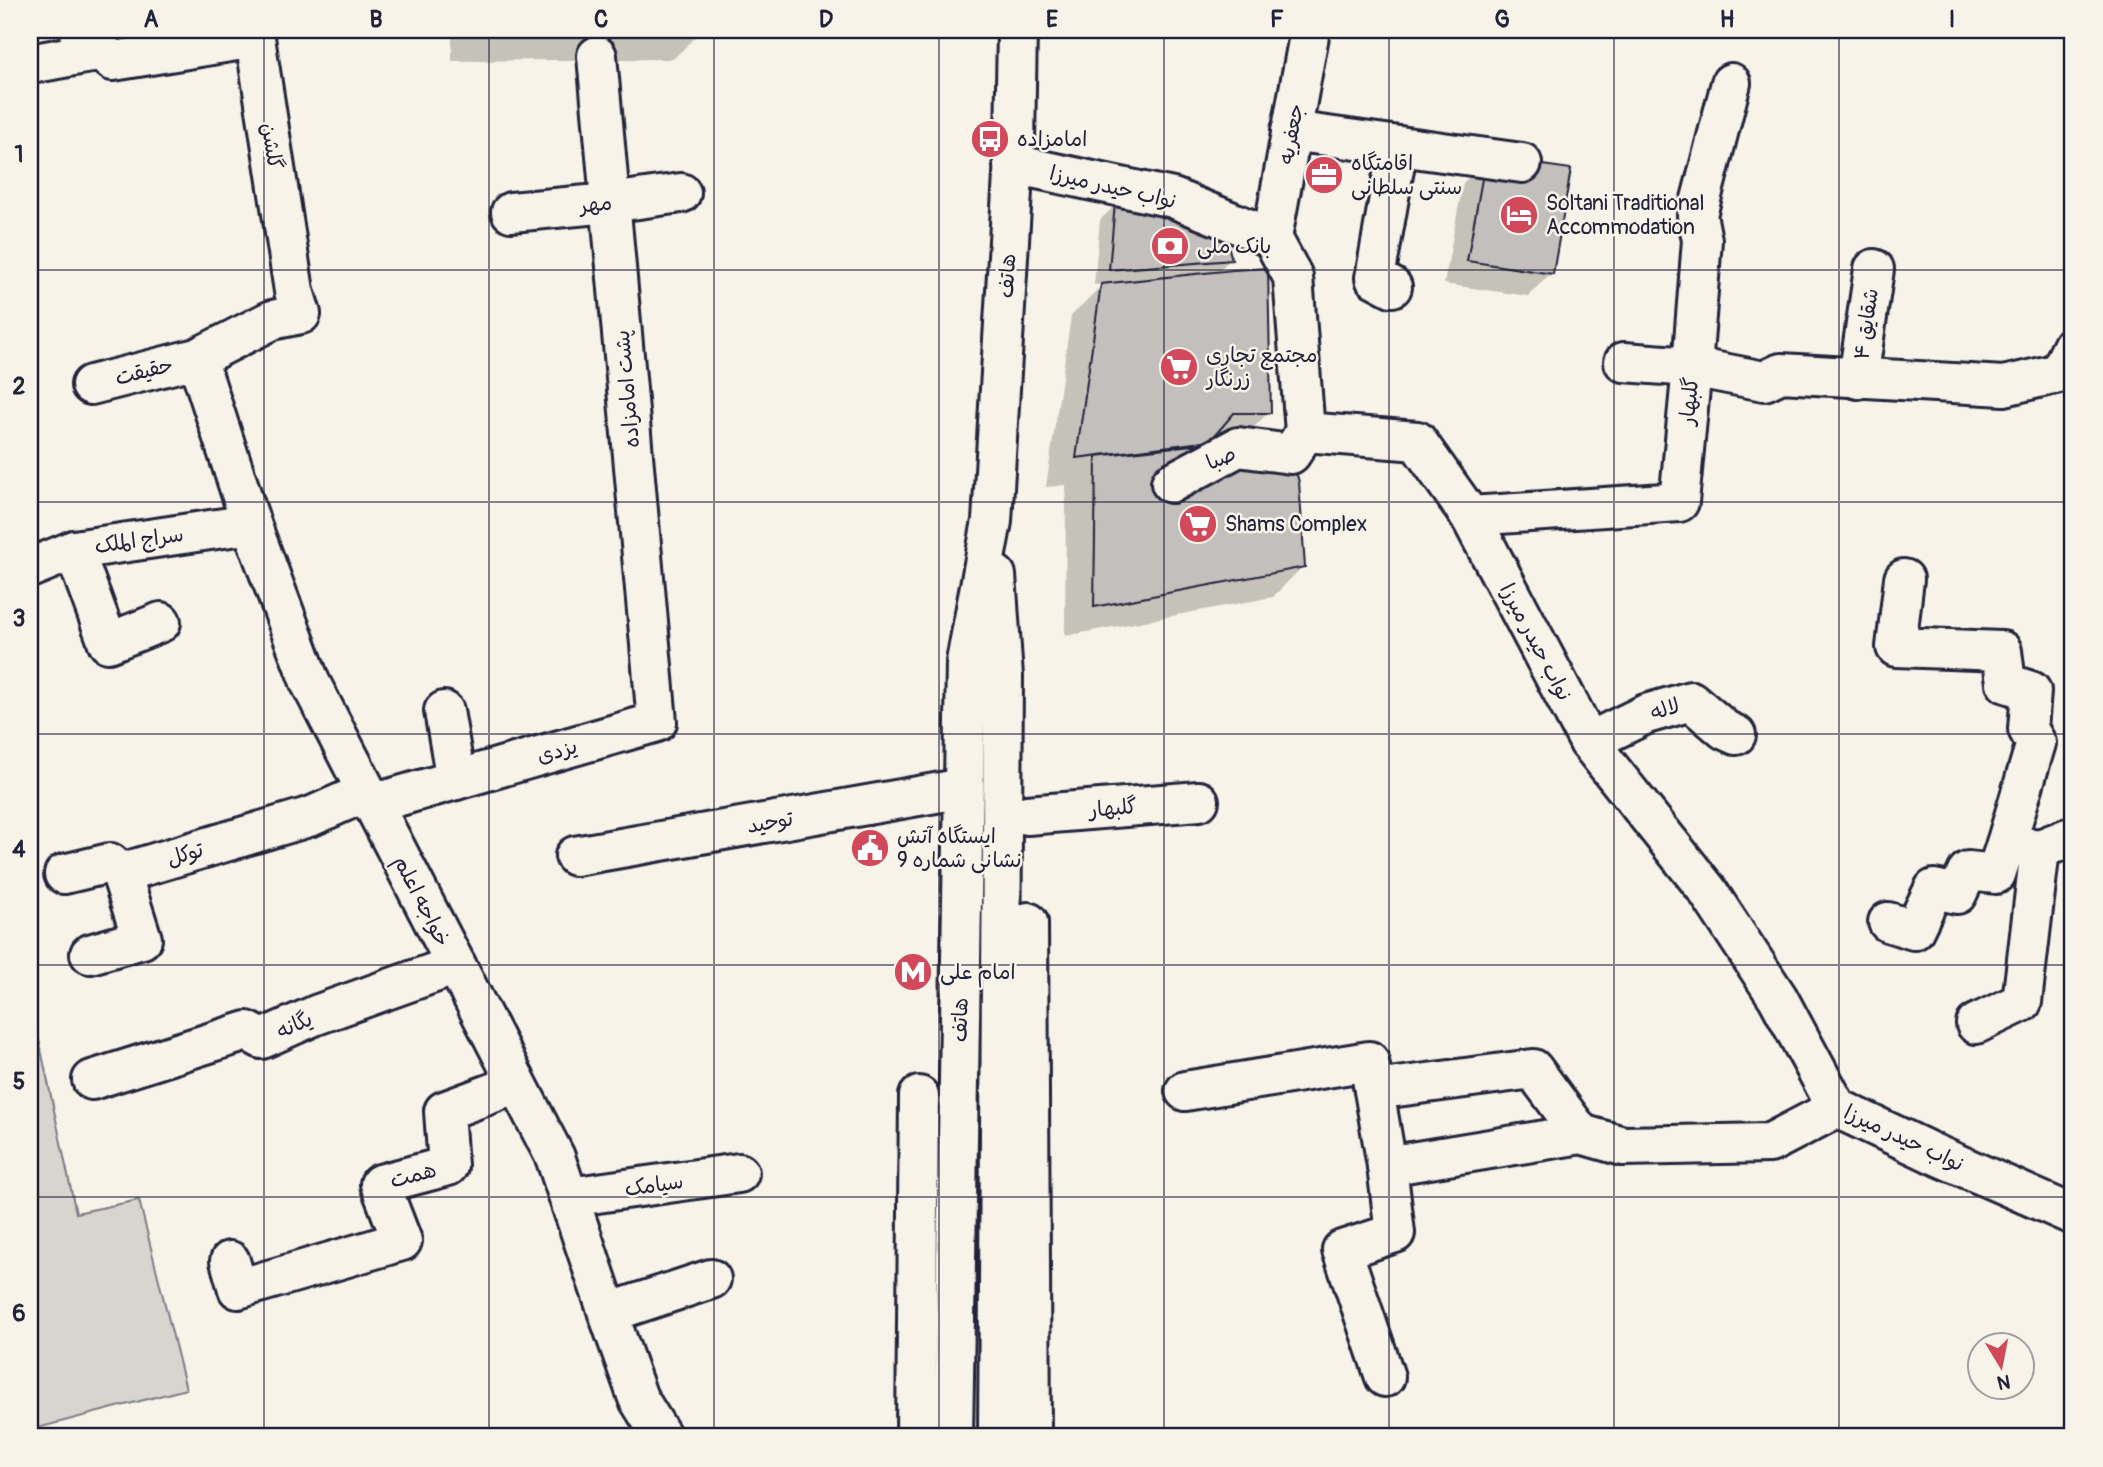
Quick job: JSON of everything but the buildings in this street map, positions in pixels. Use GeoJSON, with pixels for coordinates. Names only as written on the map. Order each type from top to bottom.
{"type":"FeatureCollection","features":[{"type":"Feature","properties":{"kind":"street","name":"هاتف"},"geometry":{"type":"LineString","coordinates":[[953,1437],[966,662],[992,521],[1013,164],[1017,30]]}},
{"type":"Feature","properties":{"kind":"street","name":"جعفریه"},"geometry":{"type":"LineString","coordinates":[[1272,238],[1310,30]]}},
{"type":"Feature","properties":{"kind":"street","name":"گلشن"},"geometry":{"type":"LineString","coordinates":[[30,64],[82,42],[113,61],[256,38],[294,291],[301,314],[272,320],[197,358]]}},
{"type":"Feature","properties":{"kind":"street","name":"پشت امامزاده"},"geometry":{"type":"LineString","coordinates":[[597,56],[657,722]]}},
{"type":"Feature","properties":{"kind":"street"},"geometry":{"type":"LineString","coordinates":[[1624,362],[1692,368],[1702,240],[1697,215],[1731,83]]}},
{"type":"Feature","properties":{"kind":"street"},"geometry":{"type":"LineString","coordinates":[[1291,131],[1522,163]]}},
{"type":"Feature","properties":{"kind":"street"},"geometry":{"type":"LineString","coordinates":[[1392,287],[1375,278],[1398,146]]}},
{"type":"Feature","properties":{"kind":"street","name":"نواب حیدر میرزا"},"geometry":{"type":"LineString","coordinates":[[1013,164],[1172,198],[1272,238]]}},
{"type":"Feature","properties":{"kind":"street","name":"مهر"},"geometry":{"type":"LineString","coordinates":[[510,212],[681,193]]}},
{"type":"Feature","properties":{"kind":"street"},"geometry":{"type":"LineString","coordinates":[[1272,238],[1293,277],[1305,432]]}},
{"type":"Feature","properties":{"kind":"street","name":"شقایق ۴"},"geometry":{"type":"LineString","coordinates":[[1858,379],[1874,269]]}},
{"type":"Feature","properties":{"kind":"street","name":"گلبهار"},"geometry":{"type":"LineString","coordinates":[[1470,516],[1679,502],[1692,368],[1764,381],[1781,373],[2004,386],[2059,373],[2073,345]]}},
{"type":"Feature","properties":{"kind":"street","name":"حقیقت"},"geometry":{"type":"LineString","coordinates":[[90,384],[197,358]]}},
{"type":"Feature","properties":{"kind":"street","name":"خواجه اعلم"},"geometry":{"type":"LineString","coordinates":[[197,358],[251,524],[310,682],[555,1157],[638,1398],[662,1437]]}},
{"type":"Feature","properties":{"kind":"street","name":"نواب حیدر میرزا"},"geometry":{"type":"LineString","coordinates":[[1305,432],[1417,440],[1470,516],[1589,742],[1707,890],[1778,998],[1837,1108],[2073,1215]]}},
{"type":"Feature","properties":{"kind":"street","name":"صبا"},"geometry":{"type":"LineString","coordinates":[[1171,483],[1238,447],[1291,454],[1305,432]]}},
{"type":"Feature","properties":{"kind":"street","name":"هاتف"},"geometry":{"type":"LineString","coordinates":[[992,521],[1003,677],[998,1437]]}},
{"type":"Feature","properties":{"kind":"street","name":"سراج الملک"},"geometry":{"type":"LineString","coordinates":[[30,568],[74,550],[251,524]]}},
{"type":"Feature","properties":{"kind":"street"},"geometry":{"type":"LineString","coordinates":[[74,550],[108,643],[161,622]]}},
{"type":"Feature","properties":{"kind":"street"},"geometry":{"type":"LineString","coordinates":[[1904,579],[1896,647],[2002,651],[2006,683],[2031,691],[2028,729],[2036,743],[2040,843],[2022,1002],[1976,1024]]}},
{"type":"Feature","properties":{"kind":"street"},"geometry":{"type":"LineString","coordinates":[[1003,677],[1027,816],[1031,1437]]}},
{"type":"Feature","properties":{"kind":"street","name":"لاله"},"geometry":{"type":"LineString","coordinates":[[1589,742],[1646,713],[1691,701],[1726,730],[1736,734]]}},
{"type":"Feature","properties":{"kind":"street"},"geometry":{"type":"LineString","coordinates":[[444,711],[456,780]]}},
{"type":"Feature","properties":{"kind":"street","name":"یزدی"},"geometry":{"type":"LineString","coordinates":[[369,798],[456,780],[657,722]]}},
{"type":"Feature","properties":{"kind":"street","name":"توحید"},"geometry":{"type":"LineString","coordinates":[[575,856],[964,788]]}},
{"type":"Feature","properties":{"kind":"street","name":"توکل"},"geometry":{"type":"LineString","coordinates":[[121,873],[369,798]]}},
{"type":"Feature","properties":{"kind":"street","name":"گلبهار"},"geometry":{"type":"LineString","coordinates":[[1027,816],[1199,801]]}},
{"type":"Feature","properties":{"kind":"street"},"geometry":{"type":"LineString","coordinates":[[1888,922],[1914,930],[1934,889],[1957,894],[1968,872],[1996,874],[2040,843]]}},
{"type":"Feature","properties":{"kind":"street"},"geometry":{"type":"LineString","coordinates":[[64,874],[110,863],[121,873],[142,939],[89,954]]}},
{"type":"Feature","properties":{"kind":"street","name":"یگانه"},"geometry":{"type":"LineString","coordinates":[[92,1080],[247,1031],[262,1039],[316,1015],[456,965]]}},
{"type":"Feature","properties":{"kind":"street"},"geometry":{"type":"LineString","coordinates":[[1185,1090],[1368,1061],[1387,1166],[1395,1233],[1342,1250],[1385,1377]]}},
{"type":"Feature","properties":{"kind":"street"},"geometry":{"type":"LineString","coordinates":[[1374,1090],[1533,1069],[1581,1134]]}},
{"type":"Feature","properties":{"kind":"street","name":"همت"},"geometry":{"type":"LineString","coordinates":[[230,1261],[238,1289],[402,1241],[380,1184],[448,1166],[444,1111],[517,1084]]}},
{"type":"Feature","properties":{"kind":"street"},"geometry":{"type":"LineString","coordinates":[[916,1437],[919,1096]]}},
{"type":"Feature","properties":{"kind":"street"},"geometry":{"type":"LineString","coordinates":[[1387,1166],[1581,1134],[1623,1146],[1770,1143],[1837,1108]]}},
{"type":"Feature","properties":{"kind":"street","name":"سیامک"},"geometry":{"type":"LineString","coordinates":[[569,1197],[739,1173]]}},
{"type":"Feature","properties":{"kind":"street"},"geometry":{"type":"LineString","coordinates":[[608,1313],[711,1279]]}},
{"type":"Feature","properties":{"kind":"shaded area"},"geometry":{"type":"Polygon","coordinates":[[[30,998],[76,1213],[139,1200],[186,1389],[30,1430],[30,998]]]}},
{"type":"Feature","properties":{"kind":"place","name":"امامزاده"},"geometry":{"type":"Point","coordinates":[990,139]}},
{"type":"Feature","properties":{"kind":"place","name":"اقامتگاه سنتی سلطانی"},"geometry":{"type":"Point","coordinates":[1324,175]}},
{"type":"Feature","properties":{"kind":"place","name":"Soltani Traditional Accommodation"},"geometry":{"type":"Point","coordinates":[1519,215]}},
{"type":"Feature","properties":{"kind":"place","name":"بانک ملی"},"geometry":{"type":"Point","coordinates":[1170,246]}},
{"type":"Feature","properties":{"kind":"place","name":"مجتمع تجاری زرنگار"},"geometry":{"type":"Point","coordinates":[1179,367]}},
{"type":"Feature","properties":{"kind":"place","name":"Shams Complex"},"geometry":{"type":"Point","coordinates":[1198,524]}},
{"type":"Feature","properties":{"kind":"place","name":"ایستگاه آتش نشانی شماره 9"},"geometry":{"type":"Point","coordinates":[870,848]}},
{"type":"Feature","properties":{"kind":"place","name":"امام علی"},"geometry":{"type":"Point","coordinates":[913,972]}}]}
